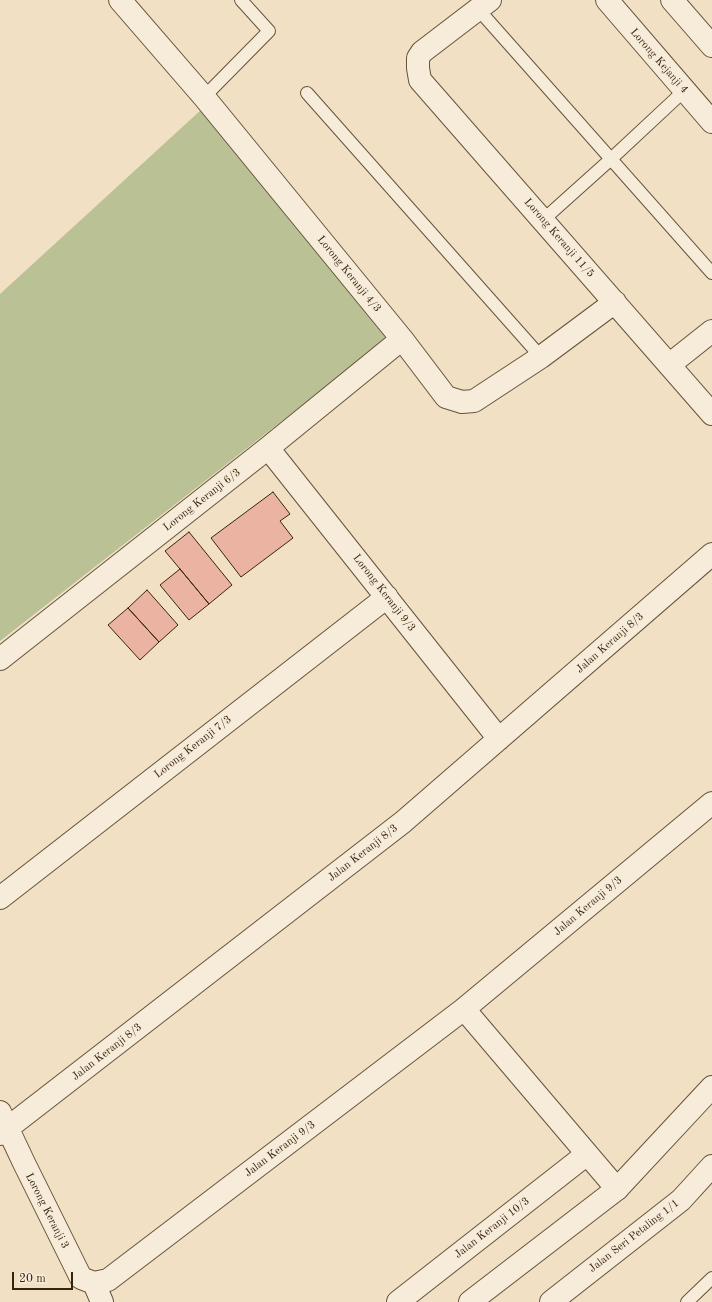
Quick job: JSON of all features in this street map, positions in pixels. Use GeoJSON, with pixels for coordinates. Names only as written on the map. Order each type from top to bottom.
{"type":"FeatureCollection","features":[{"type":"Feature","properties":{"kind":"street","name":"Lorong Keranji 4/3"},"geometry":{"type":"LineString","coordinates":[[120,0],[204,97],[402,339],[446,398],[462,402],[474,401],[541,357],[615,302]]}},
{"type":"Feature","properties":{"kind":"street","name":"Lorong Kejanji 4"},"geometry":{"type":"LineString","coordinates":[[606,0],[712,122]]}},
{"type":"Feature","properties":{"kind":"street"},"geometry":{"type":"LineString","coordinates":[[672,0],[712,46]]}},
{"type":"Feature","properties":{"kind":"street","name":"Lorong Keranji 11/5"},"geometry":{"type":"LineString","coordinates":[[484,5],[422,52],[418,58],[420,80],[712,414]]}},
{"type":"Feature","properties":{"kind":"street"},"geometry":{"type":"LineString","coordinates":[[669,365],[712,330]]}},
{"type":"Feature","properties":{"kind":"street","name":"Lorong Keranji 6/3"},"geometry":{"type":"LineString","coordinates":[[0,659],[268,448],[402,339]]}},
{"type":"Feature","properties":{"kind":"street","name":"Lorong Keranji 9/3"},"geometry":{"type":"LineString","coordinates":[[268,448],[499,739]]}},
{"type":"Feature","properties":{"kind":"street","name":"Jalan Keranji 8/3"},"geometry":{"type":"LineString","coordinates":[[2,1125],[404,822],[712,554]]}},
{"type":"Feature","properties":{"kind":"street","name":"Lorong Keranji 7/3"},"geometry":{"type":"LineString","coordinates":[[0,898],[387,597]]}},
{"type":"Feature","properties":{"kind":"street","name":"Jalan Keranji 9/3"},"geometry":{"type":"LineString","coordinates":[[98,1293],[108,1280],[464,1010],[712,803]]}},
{"type":"Feature","properties":{"kind":"street"},"geometry":{"type":"LineString","coordinates":[[464,1010],[617,1189]]}},
{"type":"Feature","properties":{"kind":"street"},"geometry":{"type":"LineString","coordinates":[[470,1302],[617,1189],[712,1087]]}},
{"type":"Feature","properties":{"kind":"street","name":"Lorong Keranji 3"},"geometry":{"type":"LineString","coordinates":[[2,1125],[81,1278],[98,1293]]}},
{"type":"Feature","properties":{"kind":"street","name":"Jalan Keranji 10/3"},"geometry":{"type":"LineString","coordinates":[[398,1302],[586,1154]]}},
{"type":"Feature","properties":{"kind":"street","name":"Jalan Seri Petaling 1/1"},"geometry":{"type":"LineString","coordinates":[[551,1302],[681,1200],[712,1166]]}},
{"type":"Feature","properties":{"kind":"lane"},"geometry":{"type":"LineString","coordinates":[[204,97],[269,31],[241,0]]}},
{"type":"Feature","properties":{"kind":"lane"},"geometry":{"type":"LineString","coordinates":[[484,5],[611,159],[712,273]]}},
{"type":"Feature","properties":{"kind":"lane"},"geometry":{"type":"LineString","coordinates":[[543,220],[611,159],[684,90]]}},
{"type":"Feature","properties":{"kind":"lane"},"geometry":{"type":"LineString","coordinates":[[307,93],[541,357]]}},
{"type":"Feature","properties":{"kind":"lane"},"geometry":{"type":"LineString","coordinates":[[687,1302],[712,1278]]}},
{"type":"Feature","properties":{"kind":"green space"},"geometry":{"type":"Polygon","coordinates":[[[202,109],[392,335],[0,641],[0,294],[202,109]]]}},
{"type":"Feature","properties":{"kind":"building"},"geometry":{"type":"Polygon","coordinates":[[[273,492],[290,514],[280,521],[293,538],[241,577],[211,538],[273,492]]]}},
{"type":"Feature","properties":{"kind":"building"},"geometry":{"type":"Polygon","coordinates":[[[189,532],[232,585],[209,604],[165,551],[189,532]]]}},
{"type":"Feature","properties":{"kind":"building"},"geometry":{"type":"Polygon","coordinates":[[[180,569],[209,604],[189,620],[160,585],[180,569]]]}},
{"type":"Feature","properties":{"kind":"building"},"geometry":{"type":"Polygon","coordinates":[[[147,590],[178,625],[159,642],[128,608],[147,590]]]}},
{"type":"Feature","properties":{"kind":"building"},"geometry":{"type":"Polygon","coordinates":[[[128,608],[159,642],[140,660],[108,625],[128,608]]]}}]}
